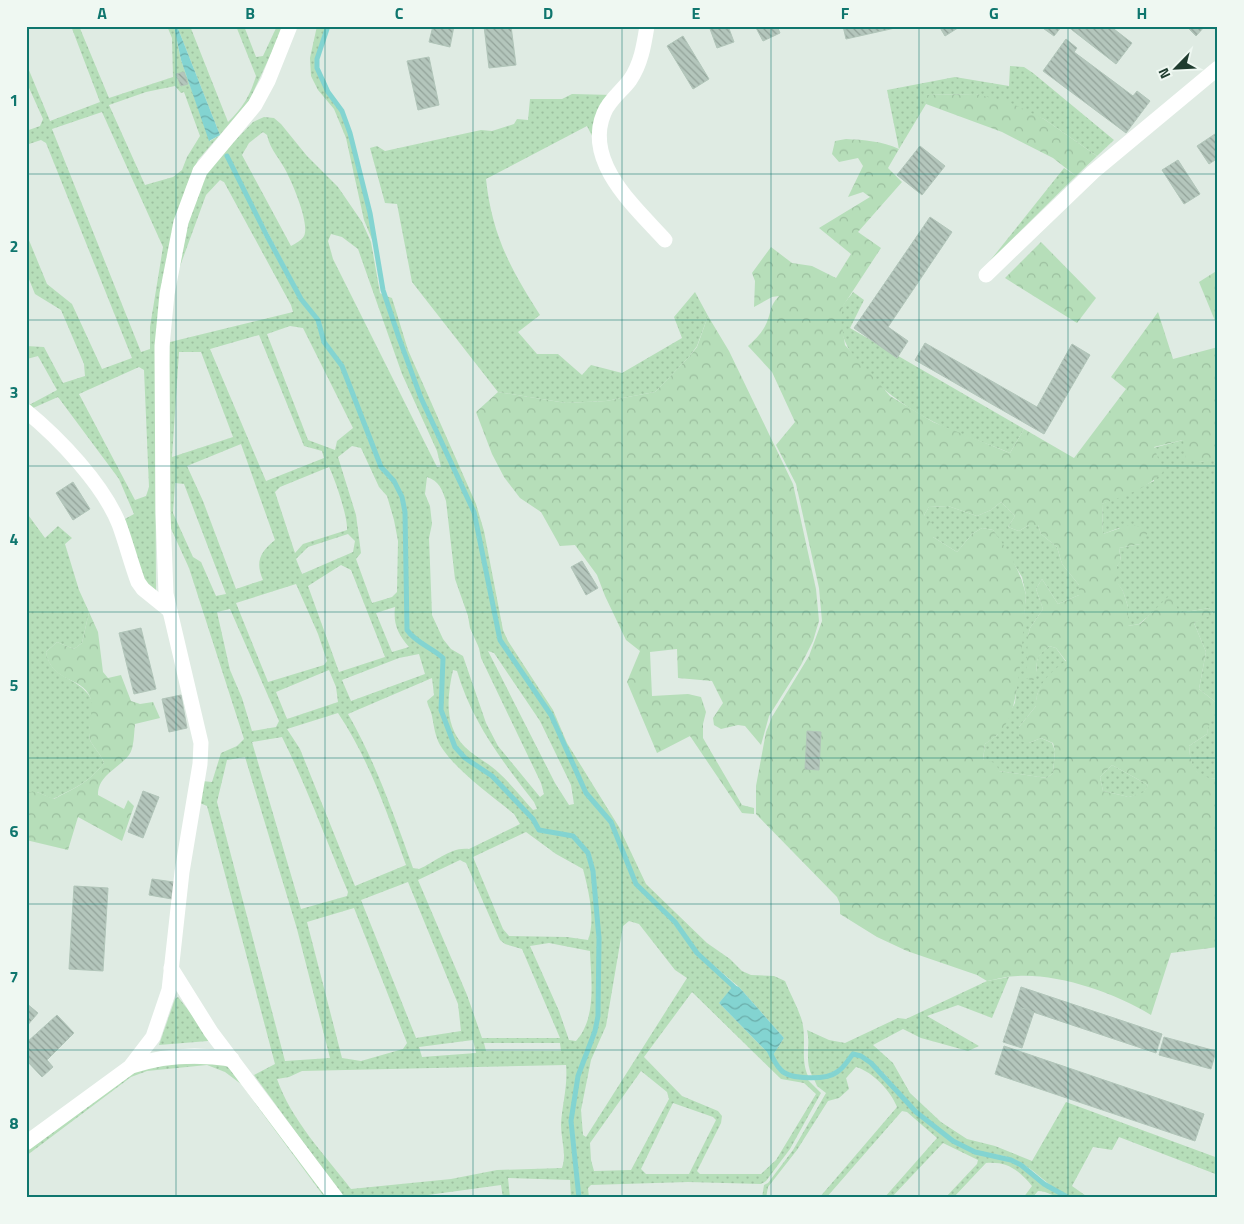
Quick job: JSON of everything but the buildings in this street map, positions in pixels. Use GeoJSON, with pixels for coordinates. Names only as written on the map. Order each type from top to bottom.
{"type":"FeatureCollection","features":[{"type":"Feature","properties":{"kind":"street"},"geometry":{"type":"LineString","coordinates":[[26,1143],[130,1066],[154,1037],[169,990],[182,872],[200,764],[201,743],[198,721],[169,610],[163,513],[162,346],[167,294],[181,222],[200,171],[255,106],[268,81],[290,26]]}},
{"type":"Feature","properties":{"kind":"street"},"geometry":{"type":"LineString","coordinates":[[647,26],[641,58],[630,80],[614,97],[604,113],[599,134],[602,154],[616,182],[666,240]]}},
{"type":"Feature","properties":{"kind":"street"},"geometry":{"type":"LineString","coordinates":[[986,275],[1093,172],[1218,68]]}},
{"type":"Feature","properties":{"kind":"street"},"geometry":{"type":"LineString","coordinates":[[26,411],[48,430],[103,496],[119,524],[138,582],[148,594],[169,610]]}},
{"type":"Feature","properties":{"kind":"street"},"geometry":{"type":"LineString","coordinates":[[171,968],[211,1032],[336,1198]]}},
{"type":"Feature","properties":{"kind":"street"},"geometry":{"type":"LineString","coordinates":[[130,1066],[170,1057],[216,1056],[232,1059]]}},
{"type":"Feature","properties":{"kind":"street"},"geometry":{"type":"LineString","coordinates":[[26,1138],[55,1121]]}},
{"type":"Feature","properties":{"kind":"green space"},"geometry":{"type":"Polygon","coordinates":[[[71,26],[79,26],[109,98],[173,77],[172,38],[167,26],[174,26],[181,60],[210,141],[219,135],[198,160],[186,187],[175,229],[155,396],[156,593],[147,590],[123,520],[134,514],[119,479],[58,397],[33,408],[29,405],[57,390],[38,356],[27,359],[26,346],[44,347],[63,383],[85,376],[84,364],[61,310],[35,294],[26,272],[26,233],[47,284],[72,304],[102,369],[132,358],[46,143],[41,140],[26,145],[26,131],[40,126],[43,119],[26,81],[26,63],[50,121],[100,102],[71,26]],[[175,86],[146,92],[109,105],[145,185],[173,177],[182,170],[187,157],[200,136],[184,92],[181,93],[175,86]],[[102,112],[52,129],[141,352],[150,349],[150,327],[163,247],[102,112]],[[139,367],[79,394],[135,500],[146,496],[149,487],[144,370],[139,367]]]}},
{"type":"Feature","properties":{"kind":"green space"},"geometry":{"type":"Polygon","coordinates":[[[177,26],[190,26],[228,122],[245,101],[256,76],[236,26],[244,26],[256,57],[263,56],[277,26],[284,26],[249,101],[220,135],[177,26]]]}},
{"type":"Feature","properties":{"kind":"green space"},"geometry":{"type":"Polygon","coordinates":[[[317,26],[326,26],[316,58],[316,68],[327,93],[341,111],[349,133],[369,213],[382,292],[373,242],[364,220],[346,138],[334,109],[318,90],[311,76],[310,58],[317,26]]]}},
{"type":"Feature","properties":{"kind":"green space"},"geometry":{"type":"Polygon","coordinates":[[[1010,66],[1024,67],[1033,73],[1114,140],[1097,156],[1044,119],[976,94],[924,95],[926,104],[899,149],[887,90],[955,77],[1009,86],[1010,66]]]}},
{"type":"Feature","properties":{"kind":"green space"},"geometry":{"type":"Polygon","coordinates":[[[572,94],[613,95],[595,142],[587,126],[486,179],[493,217],[504,250],[511,266],[540,315],[518,332],[537,354],[558,354],[582,375],[591,365],[622,373],[682,338],[674,317],[695,292],[708,316],[697,346],[689,357],[655,392],[606,401],[566,403],[498,392],[412,282],[397,204],[385,203],[370,148],[377,146],[385,151],[481,130],[492,131],[514,124],[517,119],[528,120],[530,99],[562,99],[572,94]]]}},
{"type":"Feature","properties":{"kind":"green space"},"geometry":{"type":"Polygon","coordinates":[[[976,94],[1011,103],[1044,119],[1097,156],[1076,176],[1053,158],[1002,132],[926,104],[923,95],[976,94]]]}},
{"type":"Feature","properties":{"kind":"green space"},"geometry":{"type":"Polygon","coordinates":[[[264,117],[274,118],[281,124],[307,156],[338,187],[362,222],[371,242],[380,293],[383,295],[420,398],[472,512],[499,640],[550,715],[585,794],[609,823],[635,884],[673,923],[696,954],[733,987],[719,1003],[770,1055],[779,1071],[786,1076],[807,1079],[821,1093],[790,1149],[766,1181],[761,1184],[688,1182],[591,1185],[588,1188],[589,1198],[581,1198],[573,1121],[579,1076],[597,1032],[599,1016],[600,938],[595,871],[590,852],[573,835],[540,829],[534,818],[493,775],[465,756],[456,746],[442,710],[444,657],[416,638],[408,630],[406,512],[403,497],[395,480],[382,466],[343,365],[326,342],[320,320],[303,299],[227,155],[265,237],[300,300],[317,321],[323,343],[341,366],[379,468],[393,482],[401,497],[404,513],[405,631],[413,639],[441,658],[439,710],[454,748],[464,759],[491,777],[532,820],[538,831],[572,837],[587,853],[592,872],[597,938],[597,1016],[594,1031],[576,1076],[570,1121],[578,1198],[571,1198],[570,1180],[508,1178],[510,1198],[503,1198],[501,1185],[406,1198],[344,1198],[254,1075],[275,1064],[207,806],[200,803],[202,781],[212,782],[221,753],[237,746],[244,739],[189,568],[167,520],[170,342],[293,312],[291,305],[224,182],[220,180],[206,195],[179,269],[190,213],[203,178],[225,151],[253,122],[264,117]],[[263,132],[249,143],[242,155],[291,246],[300,241],[304,236],[305,223],[297,195],[267,135],[263,132]],[[331,234],[328,241],[333,259],[437,467],[441,467],[437,451],[402,374],[358,249],[342,237],[331,234]],[[290,326],[267,334],[308,440],[335,450],[337,441],[353,428],[303,328],[290,326]],[[259,335],[210,349],[266,481],[324,458],[322,451],[304,446],[259,335]],[[179,352],[172,457],[233,437],[201,352],[179,352]],[[241,444],[187,466],[203,501],[236,589],[263,580],[259,568],[260,558],[275,540],[241,444]],[[352,446],[338,457],[356,515],[361,553],[356,559],[372,603],[392,597],[397,592],[398,541],[387,496],[379,487],[361,448],[352,446]],[[329,467],[280,487],[275,492],[295,553],[303,544],[347,530],[338,489],[329,467]],[[427,477],[425,494],[430,506],[432,524],[429,538],[432,615],[443,639],[451,649],[463,656],[486,723],[498,746],[540,797],[544,794],[541,783],[481,658],[479,648],[470,628],[468,616],[455,579],[445,497],[437,483],[427,477]],[[175,483],[173,513],[193,557],[201,562],[216,596],[226,594],[184,484],[175,483]],[[348,534],[308,547],[296,559],[302,574],[353,552],[355,541],[348,534]],[[341,565],[308,586],[339,672],[385,657],[351,570],[341,565]],[[296,584],[236,603],[268,682],[324,665],[327,661],[318,634],[296,584]],[[395,607],[376,613],[392,652],[409,647],[396,624],[395,607]],[[230,609],[217,612],[230,670],[242,698],[252,731],[276,727],[279,721],[230,609]],[[488,651],[555,783],[569,805],[574,804],[571,785],[540,721],[494,653],[488,651]],[[419,654],[399,658],[342,680],[351,701],[425,674],[419,654]],[[329,670],[276,692],[287,719],[338,702],[336,687],[329,670]],[[453,670],[449,690],[449,711],[453,730],[465,747],[499,773],[533,810],[537,809],[534,802],[489,740],[463,690],[457,671],[453,670]],[[432,678],[348,714],[376,770],[413,868],[419,869],[456,850],[469,849],[520,824],[514,814],[455,764],[440,745],[427,701],[434,695],[432,678]],[[338,713],[287,729],[300,749],[355,886],[406,865],[368,768],[338,713]],[[282,737],[252,742],[301,909],[347,896],[348,892],[308,794],[282,737]],[[245,757],[227,760],[217,802],[285,1061],[330,1058],[297,929],[245,757]],[[526,832],[473,857],[503,929],[509,936],[567,937],[588,940],[591,914],[583,869],[556,854],[526,832]],[[460,860],[418,880],[467,995],[482,1038],[560,1038],[522,949],[505,944],[500,940],[466,863],[460,860]],[[408,882],[361,900],[416,1038],[461,1031],[458,1004],[408,882]],[[354,908],[307,922],[342,1058],[361,1061],[403,1049],[407,1043],[354,908]],[[629,921],[623,926],[606,1026],[591,1060],[581,1110],[583,1135],[586,1137],[687,978],[675,970],[639,924],[629,921]],[[549,943],[530,946],[559,1011],[569,1040],[576,1041],[583,1032],[590,1010],[592,986],[590,951],[549,943]],[[692,992],[644,1057],[682,1096],[718,1111],[722,1116],[721,1123],[697,1171],[700,1174],[761,1174],[776,1160],[816,1094],[804,1083],[781,1079],[692,992]],[[473,1040],[419,1047],[422,1057],[476,1053],[473,1040]],[[484,1043],[486,1051],[561,1051],[560,1043],[484,1043]],[[566,1065],[302,1071],[289,1077],[277,1079],[291,1109],[310,1137],[351,1189],[451,1179],[497,1170],[562,1168],[564,1152],[561,1125],[566,1065]],[[641,1071],[590,1143],[594,1171],[631,1170],[669,1099],[667,1092],[641,1071]],[[673,1103],[641,1169],[646,1174],[689,1174],[716,1120],[713,1117],[673,1103]]]}},
{"type":"Feature","properties":{"kind":"green space"},"geometry":{"type":"Polygon","coordinates":[[[846,139],[866,140],[899,149],[888,168],[902,182],[858,232],[881,248],[843,306],[841,320],[845,345],[890,396],[933,422],[1010,453],[1024,429],[1074,458],[1126,389],[1111,377],[1158,312],[1173,359],[1218,347],[1218,469],[1213,460],[1200,462],[1186,459],[1183,440],[1154,447],[1163,472],[1142,487],[1102,504],[1103,534],[1132,524],[1149,531],[1140,544],[1119,548],[1121,561],[1117,566],[1117,582],[1123,591],[1128,607],[1128,626],[1140,624],[1170,595],[1180,613],[1209,608],[1214,614],[1194,623],[1206,652],[1199,689],[1218,704],[1218,708],[1209,725],[1207,734],[1189,746],[1193,765],[1199,774],[1204,777],[1218,778],[1218,947],[1171,953],[1151,1015],[1104,992],[1051,978],[1018,976],[987,981],[977,975],[907,951],[877,937],[840,914],[840,904],[837,897],[756,814],[756,786],[766,732],[772,717],[809,656],[822,621],[819,588],[796,484],[776,445],[795,422],[772,372],[748,346],[763,329],[772,306],[779,296],[772,297],[754,307],[755,281],[752,273],[771,247],[792,263],[812,266],[836,278],[851,254],[819,228],[870,197],[863,192],[848,197],[863,166],[858,158],[839,162],[832,154],[835,141],[846,139]],[[1001,502],[991,510],[977,516],[948,506],[929,507],[924,515],[936,528],[933,537],[957,552],[972,534],[982,528],[993,530],[1017,569],[1026,595],[1021,661],[1015,696],[1012,711],[1005,726],[985,744],[983,760],[996,763],[999,771],[1047,778],[1053,773],[1055,751],[1053,743],[1041,738],[1029,743],[1019,741],[1019,727],[1036,706],[1038,692],[1045,680],[1066,661],[1056,648],[1049,646],[1043,651],[1038,660],[1033,681],[1026,678],[1028,636],[1030,628],[1043,609],[1036,589],[1042,579],[1058,604],[1079,595],[1079,585],[1062,564],[1057,547],[1041,534],[1038,525],[1029,525],[1019,531],[1008,527],[1015,516],[1001,502]],[[1112,765],[1100,777],[1103,791],[1129,797],[1144,792],[1148,785],[1112,765]]]}},
{"type":"Feature","properties":{"kind":"green space"},"geometry":{"type":"Polygon","coordinates":[[[1064,168],[1076,176],[989,262],[1064,168]]]}},
{"type":"Feature","properties":{"kind":"green space"},"geometry":{"type":"Polygon","coordinates":[[[1041,242],[1096,298],[1077,323],[1005,278],[1041,242]]]}},
{"type":"Feature","properties":{"kind":"green space"},"geometry":{"type":"Polygon","coordinates":[[[1218,270],[1218,328],[1199,282],[1218,270]]]}},
{"type":"Feature","properties":{"kind":"green space"},"geometry":{"type":"Polygon","coordinates":[[[853,292],[864,300],[850,328],[1024,429],[1010,453],[951,430],[917,413],[885,390],[869,375],[856,360],[846,343],[841,326],[842,308],[853,292]]]}},
{"type":"Feature","properties":{"kind":"green space"},"geometry":{"type":"Polygon","coordinates":[[[386,296],[392,298],[408,350],[476,504],[484,531],[503,630],[508,641],[553,710],[567,743],[619,827],[646,884],[707,943],[730,959],[742,971],[751,975],[774,976],[785,981],[802,1021],[804,1063],[808,1076],[791,1074],[783,1069],[773,1055],[784,1038],[739,987],[698,952],[675,921],[637,883],[611,822],[587,793],[552,714],[501,640],[475,511],[422,397],[386,296]]]}},
{"type":"Feature","properties":{"kind":"green space"},"geometry":{"type":"Polygon","coordinates":[[[708,316],[729,351],[793,484],[816,589],[819,621],[813,641],[801,665],[769,716],[761,745],[745,726],[738,725],[721,729],[714,725],[713,718],[723,703],[712,681],[678,678],[677,649],[650,652],[652,696],[688,694],[701,697],[706,712],[703,724],[703,738],[742,805],[754,808],[754,814],[742,813],[690,736],[657,753],[627,682],[640,651],[626,640],[597,575],[575,545],[560,546],[541,512],[520,498],[504,477],[492,454],[476,412],[498,392],[566,403],[606,401],[655,392],[697,347],[708,316]]]}},
{"type":"Feature","properties":{"kind":"green space"},"geometry":{"type":"Polygon","coordinates":[[[1183,440],[1200,462],[1213,459],[1218,469],[1218,704],[1199,689],[1206,652],[1194,623],[1213,613],[1209,608],[1180,613],[1153,612],[1139,624],[1128,626],[1128,607],[1123,591],[1117,583],[1117,566],[1121,560],[1119,548],[1140,544],[1119,528],[1103,534],[1102,504],[1154,481],[1153,448],[1183,440]]]}},
{"type":"Feature","properties":{"kind":"green space"},"geometry":{"type":"Polygon","coordinates":[[[1001,502],[1015,516],[1008,527],[1019,531],[1029,525],[1038,525],[1041,534],[1057,547],[1062,564],[1079,585],[1079,595],[1058,604],[1042,579],[1036,589],[1043,609],[1030,628],[1028,636],[1037,672],[1038,657],[1049,646],[1056,648],[1066,662],[1041,686],[1036,699],[1036,706],[1019,727],[1029,743],[1041,738],[1052,743],[1055,751],[1053,773],[1047,778],[999,771],[983,761],[985,744],[997,735],[1015,703],[1026,595],[1022,577],[993,530],[982,528],[972,534],[957,552],[933,537],[924,515],[929,507],[948,506],[977,516],[991,510],[1001,502]]]}},
{"type":"Feature","properties":{"kind":"green space"},"geometry":{"type":"Polygon","coordinates":[[[26,512],[45,538],[58,526],[72,538],[65,544],[79,590],[89,612],[82,643],[74,649],[57,642],[46,652],[53,667],[82,688],[91,699],[90,740],[104,763],[87,780],[53,799],[37,792],[26,792],[26,512]]]}},
{"type":"Feature","properties":{"kind":"green space"},"geometry":{"type":"Polygon","coordinates":[[[89,612],[98,632],[103,672],[108,678],[121,675],[131,701],[140,704],[153,702],[160,718],[135,724],[131,752],[125,760],[105,777],[99,788],[98,795],[124,809],[128,800],[134,806],[122,841],[78,817],[68,850],[26,840],[26,792],[37,792],[54,799],[87,780],[104,763],[90,740],[89,729],[92,708],[90,697],[80,685],[54,669],[49,662],[46,652],[57,642],[74,649],[82,643],[89,612]]]}},
{"type":"Feature","properties":{"kind":"green space"},"geometry":{"type":"Polygon","coordinates":[[[1218,709],[1218,778],[1210,778],[1204,777],[1195,770],[1189,746],[1207,734],[1208,723],[1218,709]]]}},
{"type":"Feature","properties":{"kind":"green space"},"geometry":{"type":"Polygon","coordinates":[[[1112,765],[1148,785],[1144,793],[1129,797],[1103,791],[1100,777],[1112,765]]]}},
{"type":"Feature","properties":{"kind":"green space"},"geometry":{"type":"Polygon","coordinates":[[[1009,977],[992,1018],[958,1005],[927,1016],[979,1046],[968,1051],[921,1038],[903,1029],[873,1045],[893,1063],[910,1093],[941,1122],[967,1139],[995,1146],[1032,1161],[1066,1102],[1218,1158],[1218,1175],[1119,1137],[1112,1150],[1093,1147],[1072,1186],[1089,1198],[1076,1197],[1056,1189],[1024,1164],[1004,1156],[976,1151],[953,1140],[911,1106],[889,1078],[872,1062],[863,1057],[852,1053],[843,1064],[831,1073],[812,1076],[808,1064],[807,1030],[829,1040],[845,1043],[898,1018],[906,1019],[987,981],[1009,977]]]}},
{"type":"Feature","properties":{"kind":"green space"},"geometry":{"type":"Polygon","coordinates":[[[178,997],[210,1038],[208,1041],[159,1045],[175,999],[178,997]]]}},
{"type":"Feature","properties":{"kind":"green space"},"geometry":{"type":"Polygon","coordinates":[[[854,1056],[861,1057],[870,1064],[915,1113],[952,1142],[975,1153],[1011,1161],[1021,1166],[1043,1185],[1066,1198],[1038,1191],[1032,1198],[1023,1198],[1032,1186],[1022,1175],[1006,1165],[986,1163],[953,1198],[945,1198],[977,1164],[978,1160],[943,1143],[891,1198],[884,1198],[937,1138],[907,1112],[902,1111],[826,1198],[819,1198],[897,1107],[881,1083],[869,1073],[856,1067],[846,1078],[849,1089],[839,1098],[828,1101],[797,1150],[768,1187],[766,1198],[762,1198],[764,1185],[768,1183],[793,1150],[826,1093],[817,1086],[814,1079],[827,1077],[837,1072],[854,1056]]]}},
{"type":"Feature","properties":{"kind":"green space"},"geometry":{"type":"Polygon","coordinates":[[[220,1063],[231,1069],[331,1198],[325,1198],[241,1084],[225,1072],[207,1065],[147,1071],[131,1077],[26,1156],[26,1151],[128,1075],[149,1065],[220,1063]]]}},
{"type":"Feature","properties":{"kind":"water"},"geometry":{"type":"Polygon","coordinates":[[[174,26],[177,26],[220,135],[209,141],[181,60],[174,26]]]}},
{"type":"Feature","properties":{"kind":"water"},"geometry":{"type":"Polygon","coordinates":[[[734,985],[739,987],[784,1038],[773,1055],[770,1055],[719,1003],[734,985]]]}},
{"type":"Feature","properties":{"kind":"waterway"},"geometry":{"type":"LineString","coordinates":[[328,26],[317,59],[317,68],[328,92],[342,111],[350,133],[370,213],[383,290],[399,338],[421,398],[474,512],[500,640],[551,715],[586,793],[611,822],[636,884],[675,922],[697,953],[733,986],[737,992]]}},
{"type":"Feature","properties":{"kind":"waterway"},"geometry":{"type":"LineString","coordinates":[[227,156],[301,299],[318,320],[324,342],[342,366],[381,467],[394,481],[402,497],[405,512],[407,630],[443,658],[441,710],[455,747],[465,758],[492,776],[533,819],[539,830],[573,836],[588,853],[593,871],[599,938],[598,1016],[595,1031],[578,1076],[571,1121],[579,1198]]}},
{"type":"Feature","properties":{"kind":"waterway"},"geometry":{"type":"LineString","coordinates":[[769,1050],[781,1070],[792,1076],[809,1078],[832,1075],[842,1068],[853,1054],[861,1056],[871,1063],[916,1112],[953,1141],[975,1152],[1011,1160],[1021,1165],[1044,1184],[1069,1198]]}}]}
